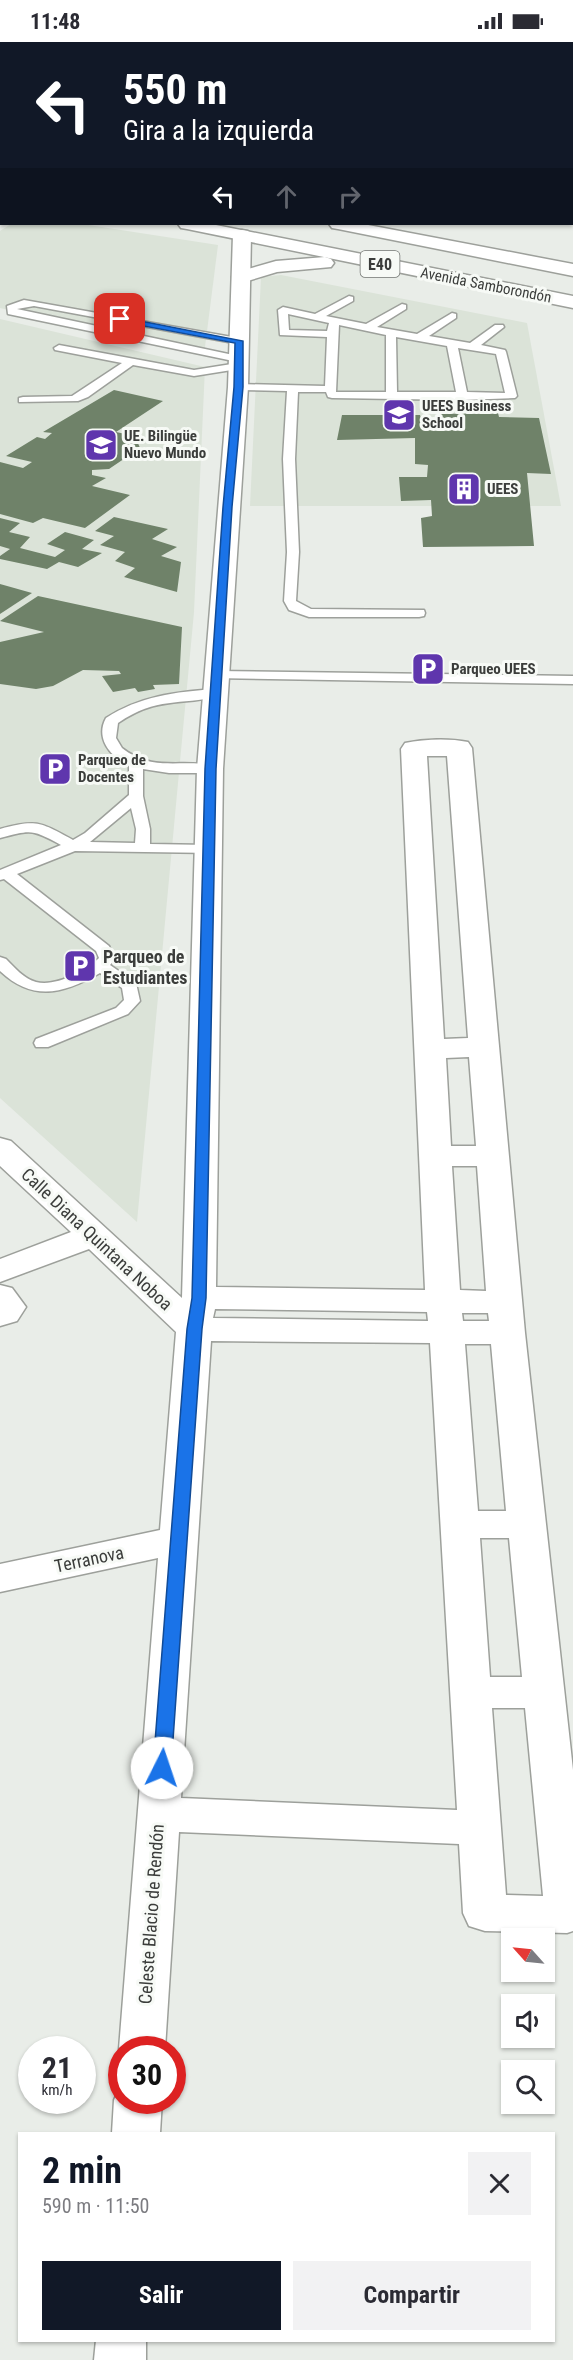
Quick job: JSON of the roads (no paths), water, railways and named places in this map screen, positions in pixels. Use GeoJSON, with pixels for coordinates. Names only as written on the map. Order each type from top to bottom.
{"type":"FeatureCollection","features":[{"type":"Feature","properties":{"kind":"main road","name":"Avenida Samborondón"},"geometry":{"type":"LineString","coordinates":[[192,225],[573,302]]}},
{"type":"Feature","properties":{"kind":"main road","name":"Avenida Samborondón"},"geometry":{"type":"LineString","coordinates":[[343,225],[573,270]]}},
{"type":"Feature","properties":{"kind":"main road","name":"Celeste Blacio de Rendón"},"geometry":{"type":"LineString","coordinates":[[143,2036],[178,1540],[197,1314],[210,769],[238,363],[242,235]]}},
{"type":"Feature","properties":{"kind":"main road"},"geometry":{"type":"LineString","coordinates":[[241,277],[276,267],[314,263],[382,264]]}},
{"type":"Feature","properties":{"kind":"main road"},"geometry":{"type":"LineString","coordinates":[[459,748],[468,864],[506,1318],[567,1915],[485,1912],[445,1317],[414,749],[459,748]]}},
{"type":"Feature","properties":{"kind":"main road"},"geometry":{"type":"LineString","coordinates":[[420,864],[468,864]]}},
{"type":"Feature","properties":{"kind":"main road"},"geometry":{"type":"LineString","coordinates":[[424,948],[476,948]]}},
{"type":"Feature","properties":{"kind":"main road"},"geometry":{"type":"LineString","coordinates":[[430,1049],[484,1047]]}},
{"type":"Feature","properties":{"kind":"main road","name":"Calle Diana Quintana Noboa"},"geometry":{"type":"LineString","coordinates":[[0,1148],[94,1235],[197,1314]]}},
{"type":"Feature","properties":{"kind":"main road"},"geometry":{"type":"LineString","coordinates":[[437,1156],[493,1156]]}},
{"type":"Feature","properties":{"kind":"main road"},"geometry":{"type":"LineString","coordinates":[[0,1271],[94,1235]]}},
{"type":"Feature","properties":{"kind":"main road"},"geometry":{"type":"LineString","coordinates":[[0,1296],[9,1307],[5,1313],[0,1315]]}},
{"type":"Feature","properties":{"kind":"main road"},"geometry":{"type":"LineString","coordinates":[[197,1314],[506,1318]]}},
{"type":"Feature","properties":{"kind":"main road"},"geometry":{"type":"LineString","coordinates":[[460,1525],[527,1524]]}},
{"type":"Feature","properties":{"kind":"main road","name":"Terranova"},"geometry":{"type":"LineString","coordinates":[[0,1578],[178,1540]]}},
{"type":"Feature","properties":{"kind":"main road"},"geometry":{"type":"LineString","coordinates":[[471,1692],[544,1693]]}},
{"type":"Feature","properties":{"kind":"main road"},"geometry":{"type":"LineString","coordinates":[[159,1814],[479,1828]]}},
{"type":"Feature","properties":{"kind":"main road"},"geometry":{"type":"LineString","coordinates":[[136,2132],[137,2114]]}},
{"type":"Feature","properties":{"kind":"main road"},"geometry":{"type":"LineString","coordinates":[[120,2360],[122,2342]]}},
{"type":"Feature","properties":{"kind":"lane"},"geometry":{"type":"LineString","coordinates":[[317,317],[349,299]]}},
{"type":"Feature","properties":{"kind":"lane"},"geometry":{"type":"LineString","coordinates":[[238,363],[20,315],[12,312],[11,308],[24,303],[34,303],[238,363],[294,390],[330,389]]}},
{"type":"Feature","properties":{"kind":"lane"},"geometry":{"type":"LineString","coordinates":[[367,328],[402,307]]}},
{"type":"Feature","properties":{"kind":"lane"},"geometry":{"type":"LineString","coordinates":[[332,334],[284,333],[283,310],[317,317],[391,333],[501,352],[511,396],[332,395],[330,389],[332,334],[335,321]]}},
{"type":"Feature","properties":{"kind":"lane"},"geometry":{"type":"LineString","coordinates":[[419,338],[452,316]]}},
{"type":"Feature","properties":{"kind":"lane"},"geometry":{"type":"LineString","coordinates":[[472,347],[499,327]]}},
{"type":"Feature","properties":{"kind":"lane"},"geometry":{"type":"LineString","coordinates":[[391,333],[392,396]]}},
{"type":"Feature","properties":{"kind":"lane"},"geometry":{"type":"LineString","coordinates":[[453,344],[462,397]]}},
{"type":"Feature","properties":{"kind":"lane"},"geometry":{"type":"LineString","coordinates":[[58,348],[194,373],[238,363]]}},
{"type":"Feature","properties":{"kind":"lane"},"geometry":{"type":"LineString","coordinates":[[23,400],[74,399],[84,395],[130,362]]}},
{"type":"Feature","properties":{"kind":"lane"},"geometry":{"type":"LineString","coordinates":[[294,390],[289,459],[293,552],[290,600],[294,607],[309,613],[418,614]]}},
{"type":"Feature","properties":{"kind":"lane"},"geometry":{"type":"LineString","coordinates":[[210,769],[153,768],[136,762],[118,753],[110,740],[111,721],[129,707],[216,684],[573,680]]}},
{"type":"Feature","properties":{"kind":"lane"},"geometry":{"type":"LineString","coordinates":[[136,762],[136,796],[142,829],[142,848]]}},
{"type":"Feature","properties":{"kind":"lane"},"geometry":{"type":"LineString","coordinates":[[3,874],[73,846],[90,836],[136,796]]}},
{"type":"Feature","properties":{"kind":"lane"},"geometry":{"type":"LineString","coordinates":[[0,834],[25,827],[39,827],[73,846],[209,850]]}},
{"type":"Feature","properties":{"kind":"lane"},"geometry":{"type":"LineString","coordinates":[[0,962],[25,984],[36,988],[49,987],[91,973],[108,959],[103,949],[3,874]]}},
{"type":"Feature","properties":{"kind":"lane"},"geometry":{"type":"LineString","coordinates":[[42,1043],[122,1011],[132,1001],[130,986],[101,967]]}},
{"type":"Feature","properties":{"kind":"place","name":"UEES Business School"},"geometry":{"type":"Point","coordinates":[399,415]}},
{"type":"Feature","properties":{"kind":"place","name":"UE. Bilingüe Nuevo Mundo"},"geometry":{"type":"Point","coordinates":[101,445]}},
{"type":"Feature","properties":{"kind":"place","name":"UEES"},"geometry":{"type":"Point","coordinates":[464,489]}},
{"type":"Feature","properties":{"kind":"place","name":"Parqueo UEES"},"geometry":{"type":"Point","coordinates":[428,669]}},
{"type":"Feature","properties":{"kind":"place","name":"Parqueo de Docentes"},"geometry":{"type":"Point","coordinates":[55,769]}},
{"type":"Feature","properties":{"kind":"place","name":"Parqueo de Estudiantes"},"geometry":{"type":"Point","coordinates":[80,966]}}]}
